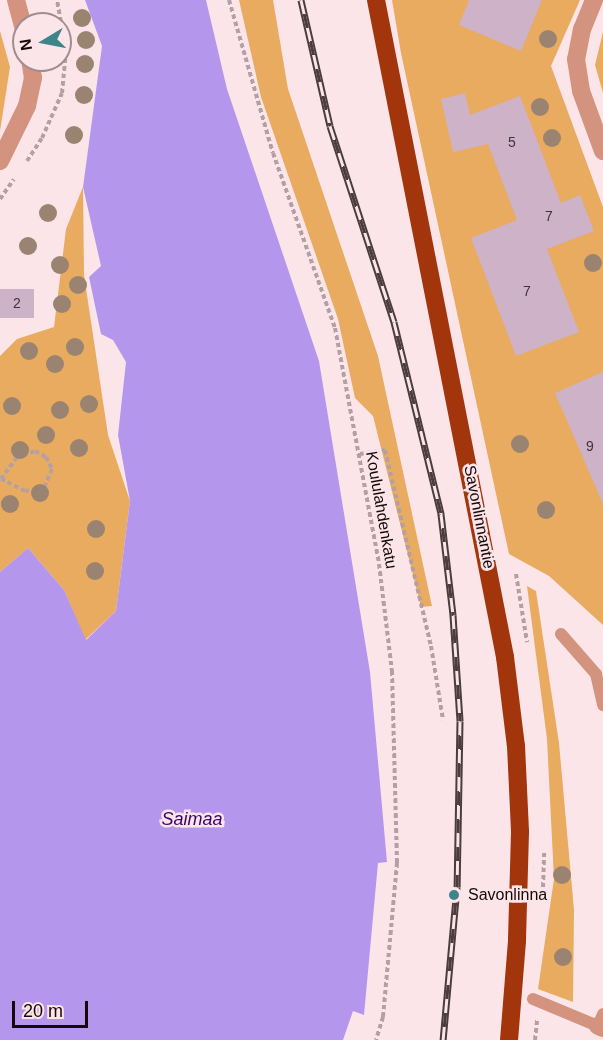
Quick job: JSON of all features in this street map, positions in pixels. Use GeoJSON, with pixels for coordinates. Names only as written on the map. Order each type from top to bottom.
{"type":"FeatureCollection","features":[{"type":"Feature","properties":{"kind":"highway","name":"Savonlinnantie"},"geometry":{"type":"LineString","coordinates":[[376,0],[400,136],[477,500],[505,657],[516,746],[520,832],[517,941],[508,1040]]}},
{"type":"Feature","properties":{"kind":"street"},"geometry":{"type":"LineString","coordinates":[[594,0],[576,59],[581,91],[603,150]]}},
{"type":"Feature","properties":{"kind":"street"},"geometry":{"type":"LineString","coordinates":[[0,161],[27,106],[33,78],[32,72]]}},
{"type":"Feature","properties":{"kind":"lane"},"geometry":{"type":"LineString","coordinates":[[561,634],[596,674],[603,705]]}},
{"type":"Feature","properties":{"kind":"lane"},"geometry":{"type":"LineString","coordinates":[[533,999],[601,1023]]}},
{"type":"Feature","properties":{"kind":"path","name":"Koululahdenkatu"},"geometry":{"type":"LineString","coordinates":[[229,0],[273,153],[335,328],[379,564],[392,671],[397,864],[383,1017],[376,1040]]}},
{"type":"Feature","properties":{"kind":"path"},"geometry":{"type":"LineString","coordinates":[[360,454],[385,450],[431,646],[443,720]]}},
{"type":"Feature","properties":{"kind":"path"},"geometry":{"type":"LineString","coordinates":[[28,452],[46,457],[52,469],[49,482],[38,491],[25,491],[1,479],[16,458],[28,452]]}},
{"type":"Feature","properties":{"kind":"shaded area"},"geometry":{"type":"Polygon","coordinates":[[[239,0],[273,0],[288,89],[378,356],[432,606],[421,607],[373,416],[355,398],[338,319],[261,97],[239,0]]]}},
{"type":"Feature","properties":{"kind":"shaded area"},"geometry":{"type":"Polygon","coordinates":[[[392,0],[580,0],[551,66],[603,207],[603,625],[549,576],[509,554],[401,53],[392,0]]]}},
{"type":"Feature","properties":{"kind":"shaded area"},"geometry":{"type":"Polygon","coordinates":[[[0,31],[10,67],[0,131],[0,31]]]}},
{"type":"Feature","properties":{"kind":"shaded area"},"geometry":{"type":"Polygon","coordinates":[[[603,32],[603,93],[595,65],[603,32]]]}},
{"type":"Feature","properties":{"kind":"shaded area"},"geometry":{"type":"Polygon","coordinates":[[[83,187],[84,275],[108,435],[130,501],[116,611],[85,640],[64,590],[28,548],[0,572],[0,356],[17,339],[54,327],[66,229],[83,187]]]}},
{"type":"Feature","properties":{"kind":"shaded area"},"geometry":{"type":"Polygon","coordinates":[[[527,586],[536,591],[559,743],[574,910],[573,1002],[538,989],[554,879],[547,739],[527,586]]]}},
{"type":"Feature","properties":{"kind":"water","name":"Saimaa"},"geometry":{"type":"Polygon","coordinates":[[[85,0],[206,0],[227,89],[319,361],[370,672],[387,862],[378,863],[364,1015],[353,1011],[343,1040],[0,1040],[0,572],[28,548],[64,590],[86,640],[116,611],[130,501],[118,435],[126,362],[113,340],[101,334],[89,277],[101,266],[83,187],[102,46],[85,0]]]}},
{"type":"Feature","properties":{"kind":"building"},"geometry":{"type":"Polygon","coordinates":[[[469,0],[542,0],[521,51],[459,25],[469,0]]]}},
{"type":"Feature","properties":{"kind":"building"},"geometry":{"type":"Polygon","coordinates":[[[465,93],[470,115],[520,96],[561,203],[580,195],[594,231],[547,249],[579,332],[516,356],[471,238],[517,220],[488,144],[453,152],[441,99],[465,93]]]}},
{"type":"Feature","properties":{"kind":"building"},"geometry":{"type":"Polygon","coordinates":[[[0,289],[34,289],[34,318],[0,318],[0,289]]]}},
{"type":"Feature","properties":{"kind":"building"},"geometry":{"type":"Polygon","coordinates":[[[603,372],[603,504],[555,393],[603,372]]]}},
{"type":"Feature","properties":{"kind":"railway"},"geometry":{"type":"LineString","coordinates":[[301,0],[330,126],[394,322],[441,514],[453,615],[460,721],[457,887],[443,1040]]}},
{"type":"Feature","properties":{"kind":"place","name":"Savonlinna"},"geometry":{"type":"Point","coordinates":[454,895]}}]}
